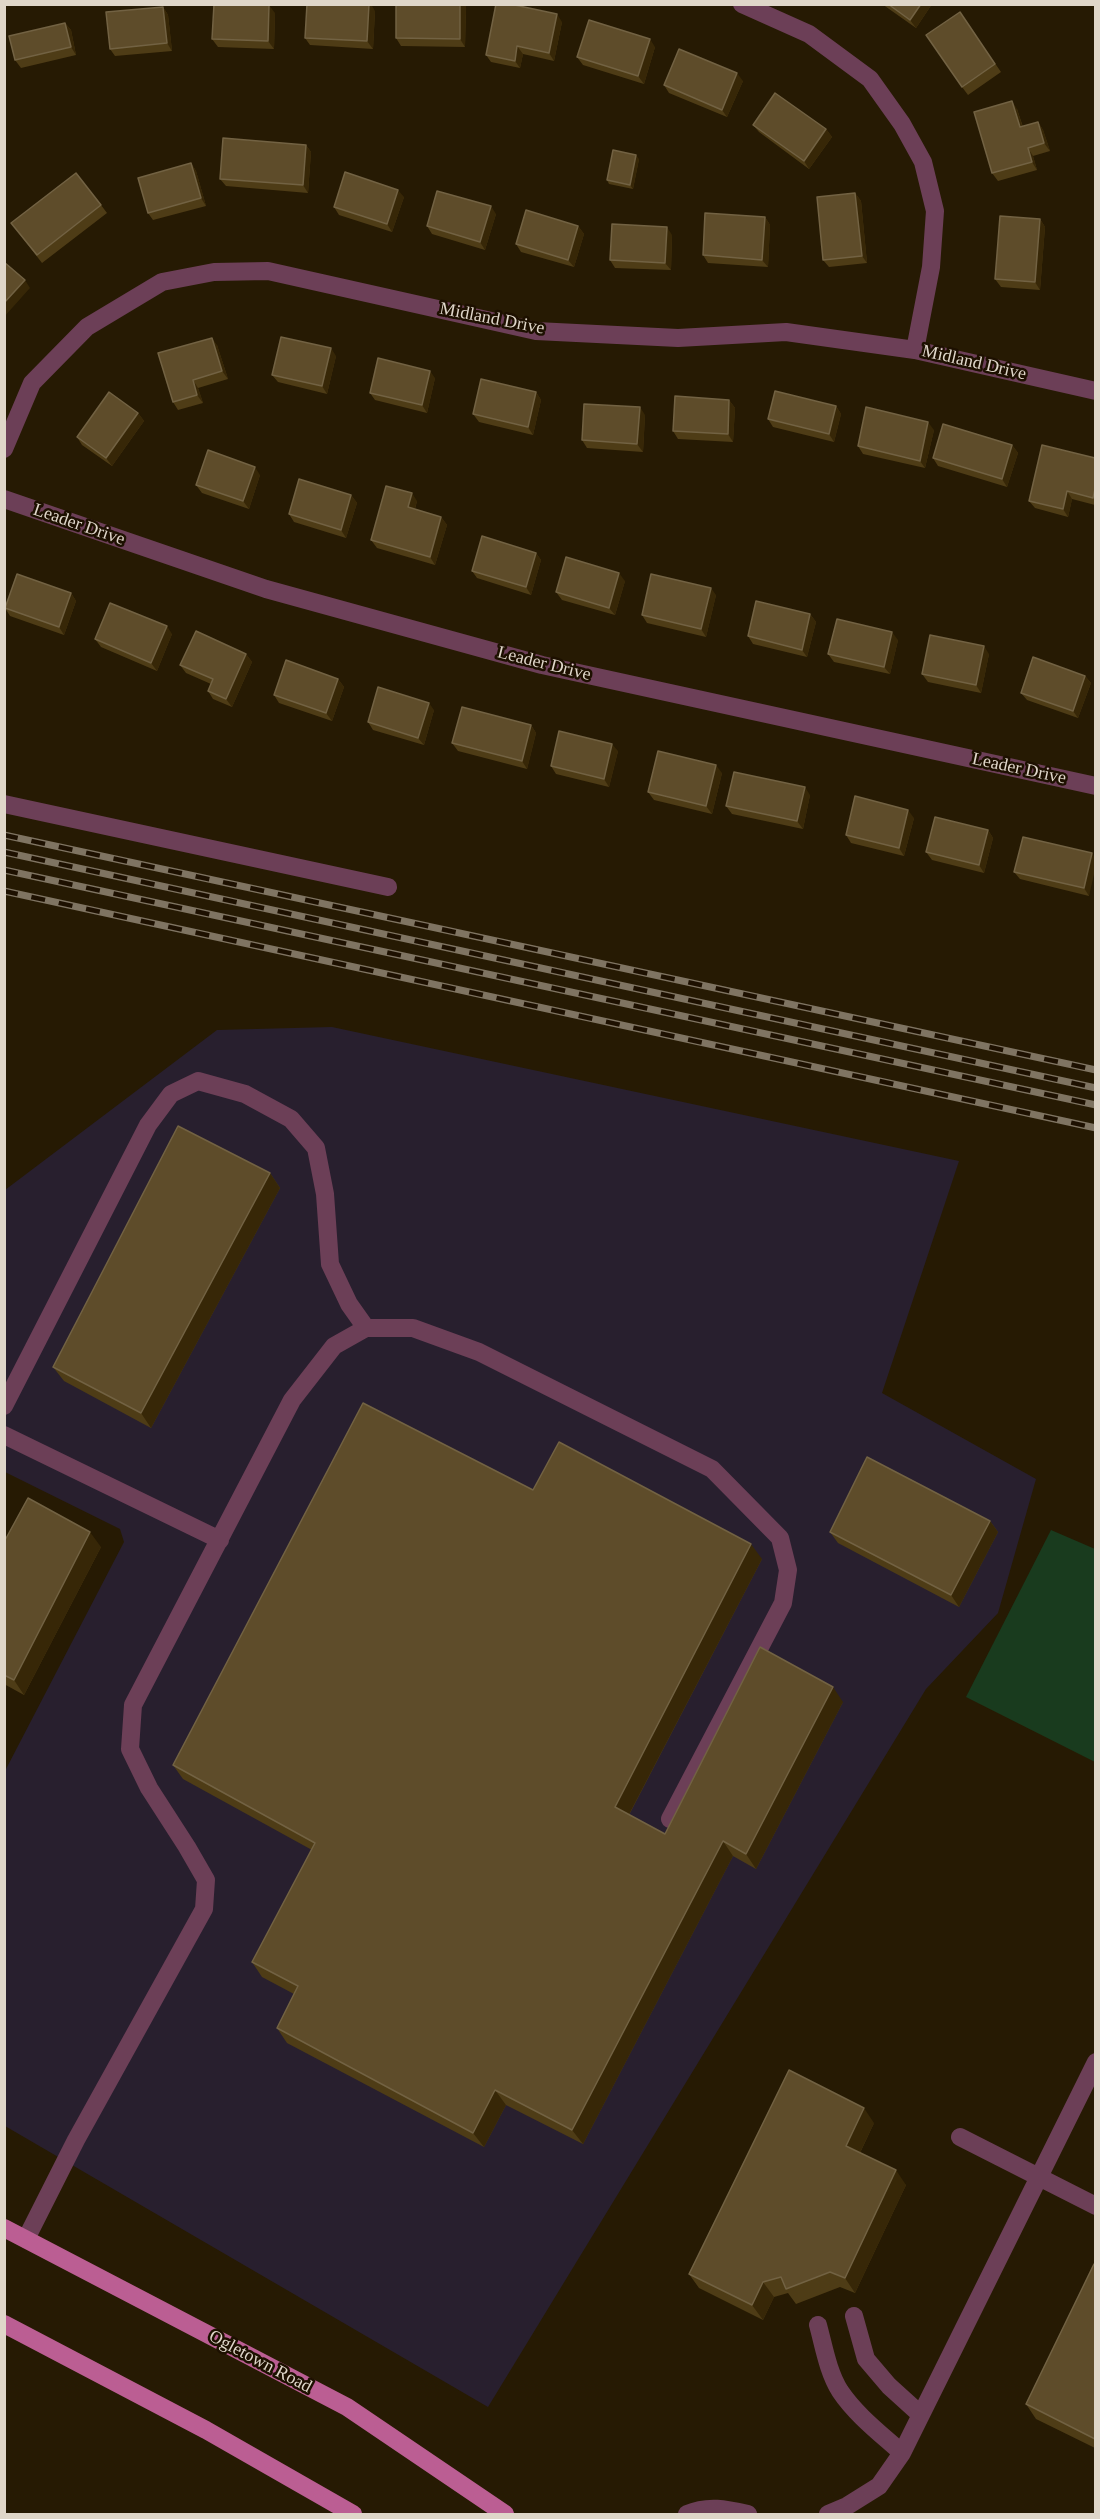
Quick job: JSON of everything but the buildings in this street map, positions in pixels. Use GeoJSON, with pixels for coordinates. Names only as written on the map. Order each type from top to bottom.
{"type":"FeatureCollection","features":[{"type":"Feature","properties":{"kind":"main road","name":"Ogletown Road"},"geometry":{"type":"LineString","coordinates":[[4,2228],[347,2408],[505,2514]]}},
{"type":"Feature","properties":{"kind":"main road"},"geometry":{"type":"LineString","coordinates":[[4,2324],[206,2430],[353,2514]]}},
{"type":"Feature","properties":{"kind":"street"},"geometry":{"type":"LineString","coordinates":[[742,4],[808,34],[870,79],[902,124],[922,162],[934,211],[931,267],[915,350]]}},
{"type":"Feature","properties":{"kind":"street","name":"Midland Drive"},"geometry":{"type":"LineString","coordinates":[[4,449],[32,383],[87,327],[162,282],[214,272],[268,270],[536,331],[678,338],[786,332],[915,350],[1095,391]]}},
{"type":"Feature","properties":{"kind":"street","name":"Leader Drive"},"geometry":{"type":"LineString","coordinates":[[4,499],[266,589],[542,665],[1095,786]]}},
{"type":"Feature","properties":{"kind":"street"},"geometry":{"type":"LineString","coordinates":[[4,804],[388,887]]}},
{"type":"Feature","properties":{"kind":"street"},"geometry":{"type":"LineString","coordinates":[[4,1406],[148,1125],[171,1094],[198,1081],[245,1094],[291,1119],[316,1148],[325,1194],[330,1264],[350,1304],[366,1328]]}},
{"type":"Feature","properties":{"kind":"street"},"geometry":{"type":"LineString","coordinates":[[26,2240],[76,2140],[204,1909],[206,1880],[149,1788],[130,1749],[133,1705],[292,1400],[334,1346],[366,1328],[413,1328],[478,1352],[711,1469],[780,1538],[788,1570],[783,1603],[670,1819]]}},
{"type":"Feature","properties":{"kind":"street"},"geometry":{"type":"LineString","coordinates":[[4,1435],[219,1540]]}},
{"type":"Feature","properties":{"kind":"street"},"geometry":{"type":"LineString","coordinates":[[828,2514],[847,2506],[879,2486],[902,2453],[1095,2062]]}},
{"type":"Feature","properties":{"kind":"street"},"geometry":{"type":"LineString","coordinates":[[960,2137],[1095,2206]]}},
{"type":"Feature","properties":{"kind":"street"},"geometry":{"type":"LineString","coordinates":[[854,2316],[866,2359],[889,2386],[921,2415]]}},
{"type":"Feature","properties":{"kind":"street"},"geometry":{"type":"LineString","coordinates":[[818,2325],[828,2363],[839,2390],[857,2412],[902,2453]]}},
{"type":"Feature","properties":{"kind":"street"},"geometry":{"type":"LineString","coordinates":[[687,2514],[700,2508],[727,2509],[748,2514]]}},
{"type":"Feature","properties":{"kind":"shaded area"},"geometry":{"type":"Polygon","coordinates":[[[332,1027],[959,1161],[882,1393],[1036,1479],[998,1613],[926,1689],[488,2407],[5,2126],[5,1771],[124,1542],[120,1529],[5,1472],[5,1190],[217,1030],[332,1027]]]}},
{"type":"Feature","properties":{"kind":"green space"},"geometry":{"type":"Polygon","coordinates":[[[1051,1530],[1095,1549],[1095,1762],[966,1697],[1051,1530]]]}},
{"type":"Feature","properties":{"kind":"railway"},"geometry":{"type":"LineString","coordinates":[[4,835],[1096,1070]]}},
{"type":"Feature","properties":{"kind":"railway"},"geometry":{"type":"LineString","coordinates":[[4,852],[1096,1088]]}},
{"type":"Feature","properties":{"kind":"railway"},"geometry":{"type":"LineString","coordinates":[[4,870],[1096,1105]]}},
{"type":"Feature","properties":{"kind":"railway"},"geometry":{"type":"LineString","coordinates":[[4,891],[1096,1128]]}}]}
